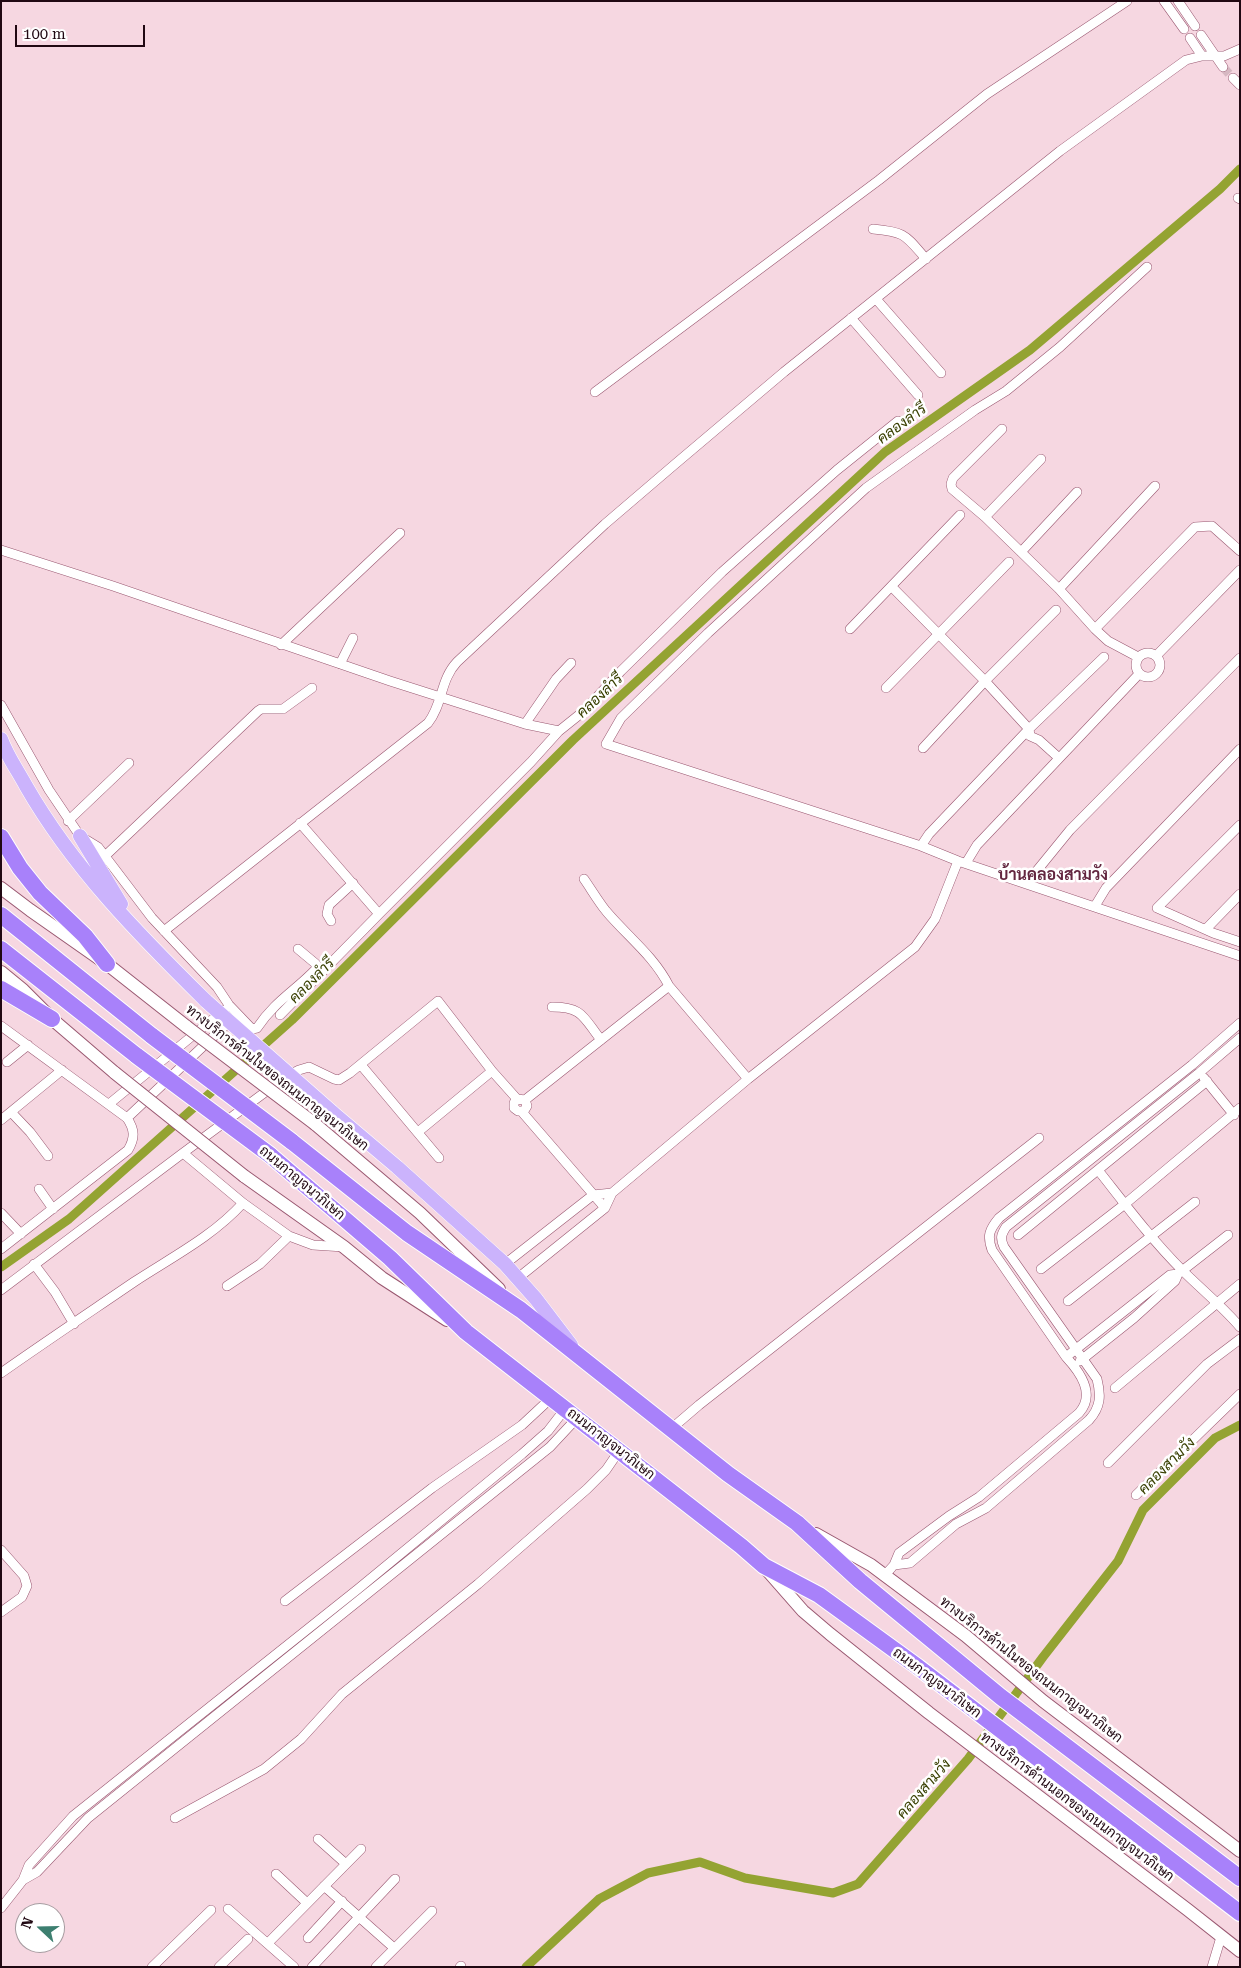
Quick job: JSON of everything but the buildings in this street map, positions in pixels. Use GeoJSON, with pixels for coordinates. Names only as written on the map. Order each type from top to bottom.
{"type":"FeatureCollection","features":[{"type":"Feature","properties":{"kind":"highway"},"geometry":{"type":"LineString","coordinates":[[1,838],[20,868],[40,893],[84,936],[107,964]]}},
{"type":"Feature","properties":{"kind":"highway","name":"ถนนกาญจนาภิเษก"},"geometry":{"type":"LineString","coordinates":[[1,915],[152,1036],[291,1141],[407,1233],[520,1310],[576,1352],[728,1474],[797,1523],[860,1582],[1001,1697],[1240,1878]]}},
{"type":"Feature","properties":{"kind":"highway","name":"ถนนกาญจนาภิเษก"},"geometry":{"type":"LineString","coordinates":[[1,949],[137,1056],[270,1155],[390,1258],[466,1332],[764,1566],[819,1595],[1240,1913]]}},
{"type":"Feature","properties":{"kind":"highway"},"geometry":{"type":"LineString","coordinates":[[1,989],[52,1019]]}},
{"type":"Feature","properties":{"kind":"main road"},"geometry":{"type":"LineString","coordinates":[[2,744],[37,804],[78,864],[143,939],[206,1001],[397,1167],[505,1264],[576,1352]]}},
{"type":"Feature","properties":{"kind":"main road"},"geometry":{"type":"LineString","coordinates":[[80,836],[143,939]]}},
{"type":"Feature","properties":{"kind":"main road","name":"ทางบริการด้านในของถนนกาญจนาภิเษก"},"geometry":{"type":"LineString","coordinates":[[2,888],[107,964],[315,1124],[420,1213],[520,1310]]}},
{"type":"Feature","properties":{"kind":"main road"},"geometry":{"type":"LineString","coordinates":[[1,972],[114,1072],[244,1176],[344,1247],[382,1278],[466,1332]]}},
{"type":"Feature","properties":{"kind":"main road","name":"ทางบริการด้านในของถนนกาญจนาภิเษก"},"geometry":{"type":"LineString","coordinates":[[797,1523],[871,1565],[966,1636],[1044,1701],[1240,1851]]}},
{"type":"Feature","properties":{"kind":"main road","name":"ทางบริการด้านนอกของถนนกาญจนาภิเษก"},"geometry":{"type":"LineString","coordinates":[[764,1566],[804,1611],[964,1739],[1240,1951]]}},
{"type":"Feature","properties":{"kind":"street"},"geometry":{"type":"LineString","coordinates":[[595,392],[879,180],[987,94],[1127,1]]}},
{"type":"Feature","properties":{"kind":"street"},"geometry":{"type":"LineString","coordinates":[[1164,1],[1182,28],[1194,24],[1178,1]]}},
{"type":"Feature","properties":{"kind":"street"},"geometry":{"type":"LineString","coordinates":[[1201,35],[1218,57],[1223,67]]}},
{"type":"Feature","properties":{"kind":"street"},"geometry":{"type":"LineString","coordinates":[[1190,38],[1202,56]]}},
{"type":"Feature","properties":{"kind":"street"},"geometry":{"type":"LineString","coordinates":[[164,931],[428,723],[435,714],[445,678],[453,666],[482,637],[605,524],[784,372],[1106,116],[1186,60],[1202,56],[1218,57],[1239,51]]}},
{"type":"Feature","properties":{"kind":"street"},"geometry":{"type":"LineString","coordinates":[[873,228],[899,232],[906,236],[926,260]]}},
{"type":"Feature","properties":{"kind":"street"},"geometry":{"type":"LineString","coordinates":[[1147,267],[1060,347],[1006,391],[866,488],[715,627],[621,718],[606,744],[921,846],[962,862],[1240,956]]}},
{"type":"Feature","properties":{"kind":"street"},"geometry":{"type":"LineString","coordinates":[[876,299],[941,373]]}},
{"type":"Feature","properties":{"kind":"street"},"geometry":{"type":"LineString","coordinates":[[851,318],[918,395]]}},
{"type":"Feature","properties":{"kind":"street"},"geometry":{"type":"LineString","coordinates":[[280,1015],[531,762],[559,731],[584,711],[621,671],[722,572],[837,470],[898,421]]}},
{"type":"Feature","properties":{"kind":"street"},"geometry":{"type":"LineString","coordinates":[[1002,428],[953,478],[952,489],[986,517],[1059,589],[1108,641],[1138,657]]}},
{"type":"Feature","properties":{"kind":"street"},"geometry":{"type":"LineString","coordinates":[[986,517],[1041,459]]}},
{"type":"Feature","properties":{"kind":"street"},"geometry":{"type":"LineString","coordinates":[[1059,589],[1155,486]]}},
{"type":"Feature","properties":{"kind":"street"},"geometry":{"type":"LineString","coordinates":[[1021,552],[1077,492]]}},
{"type":"Feature","properties":{"kind":"street"},"geometry":{"type":"LineString","coordinates":[[850,629],[960,515]]}},
{"type":"Feature","properties":{"kind":"street"},"geometry":{"type":"LineString","coordinates":[[1095,629],[1195,527],[1212,526],[1240,551]]}},
{"type":"Feature","properties":{"kind":"street"},"geometry":{"type":"LineString","coordinates":[[281,645],[400,533]]}},
{"type":"Feature","properties":{"kind":"street"},"geometry":{"type":"LineString","coordinates":[[1,550],[113,586],[281,645],[343,658],[525,724],[559,731]]}},
{"type":"Feature","properties":{"kind":"street"},"geometry":{"type":"LineString","coordinates":[[886,688],[1010,562]]}},
{"type":"Feature","properties":{"kind":"street"},"geometry":{"type":"LineString","coordinates":[[1156,656],[1240,570]]}},
{"type":"Feature","properties":{"kind":"street"},"geometry":{"type":"LineString","coordinates":[[892,587],[985,681],[1029,729],[1030,736],[1039,740],[1059,758]]}},
{"type":"Feature","properties":{"kind":"street"},"geometry":{"type":"LineString","coordinates":[[923,748],[985,681],[1056,610]]}},
{"type":"Feature","properties":{"kind":"street"},"geometry":{"type":"LineString","coordinates":[[343,658],[353,638]]}},
{"type":"Feature","properties":{"kind":"street"},"geometry":{"type":"LineString","coordinates":[[1147,652],[1156,656],[1160,666],[1155,675],[1150,677],[1139,674],[1136,666],[1138,657],[1147,652]]}},
{"type":"Feature","properties":{"kind":"street"},"geometry":{"type":"LineString","coordinates":[[921,846],[929,834],[1029,729],[1104,657]]}},
{"type":"Feature","properties":{"kind":"street"},"geometry":{"type":"LineString","coordinates":[[1026,884],[1070,830],[1240,658]]}},
{"type":"Feature","properties":{"kind":"street"},"geometry":{"type":"LineString","coordinates":[[525,724],[556,679],[571,664]]}},
{"type":"Feature","properties":{"kind":"street"},"geometry":{"type":"LineString","coordinates":[[518,1278],[605,1208],[612,1193],[748,1079],[915,946],[935,919],[962,862],[1139,674]]}},
{"type":"Feature","properties":{"kind":"street"},"geometry":{"type":"LineString","coordinates":[[105,856],[258,711],[261,709],[283,709],[312,688]]}},
{"type":"Feature","properties":{"kind":"street"},"geometry":{"type":"LineString","coordinates":[[1,705],[68,821],[80,836],[98,847],[164,931],[252,1029],[255,1030],[279,1001],[316,969],[316,964],[298,949]]}},
{"type":"Feature","properties":{"kind":"street"},"geometry":{"type":"LineString","coordinates":[[1095,906],[1106,888],[1240,749]]}},
{"type":"Feature","properties":{"kind":"street"},"geometry":{"type":"LineString","coordinates":[[68,821],[129,763]]}},
{"type":"Feature","properties":{"kind":"street"},"geometry":{"type":"LineString","coordinates":[[300,823],[379,914]]}},
{"type":"Feature","properties":{"kind":"street"},"geometry":{"type":"LineString","coordinates":[[1240,825],[1158,908],[1206,930],[1240,942]]}},
{"type":"Feature","properties":{"kind":"street"},"geometry":{"type":"LineString","coordinates":[[584,879],[606,911],[625,929],[657,966],[669,986],[748,1079]]}},
{"type":"Feature","properties":{"kind":"street"},"geometry":{"type":"LineString","coordinates":[[331,921],[327,914],[329,905],[354,883]]}},
{"type":"Feature","properties":{"kind":"street"},"geometry":{"type":"LineString","coordinates":[[1206,930],[1240,894]]}},
{"type":"Feature","properties":{"kind":"street"},"geometry":{"type":"LineString","coordinates":[[521,1099],[601,1040],[669,986]]}},
{"type":"Feature","properties":{"kind":"street"},"geometry":{"type":"LineString","coordinates":[[1,1290],[287,1076],[310,1067],[340,1080],[361,1065],[438,1001],[492,1071],[527,1106],[522,1112],[605,1208]]}},
{"type":"Feature","properties":{"kind":"street"},"geometry":{"type":"LineString","coordinates":[[109,1104],[229,1005]]}},
{"type":"Feature","properties":{"kind":"street"},"geometry":{"type":"LineString","coordinates":[[552,1007],[570,1008],[579,1012],[601,1040]]}},
{"type":"Feature","properties":{"kind":"street"},"geometry":{"type":"LineString","coordinates":[[127,1118],[238,1014]]}},
{"type":"Feature","properties":{"kind":"street"},"geometry":{"type":"LineString","coordinates":[[884,1576],[894,1565],[900,1553],[922,1535],[990,1488],[1085,1407],[1087,1391],[1085,1383],[992,1250],[988,1240],[989,1230],[998,1218],[1192,1065],[1240,1023]]}},
{"type":"Feature","properties":{"kind":"street"},"geometry":{"type":"LineString","coordinates":[[1,1026],[127,1118],[133,1129],[134,1136],[128,1150],[1,1249]]}},
{"type":"Feature","properties":{"kind":"street"},"geometry":{"type":"LineString","coordinates":[[894,1565],[910,1563],[956,1524],[986,1508],[1089,1420],[1097,1411],[1100,1402],[1100,1390],[1097,1379],[1004,1247],[1001,1240],[1006,1227],[1240,1038]]}},
{"type":"Feature","properties":{"kind":"street"},"geometry":{"type":"LineString","coordinates":[[7,1062],[28,1045]]}},
{"type":"Feature","properties":{"kind":"street"},"geometry":{"type":"LineString","coordinates":[[361,1065],[440,1158]]}},
{"type":"Feature","properties":{"kind":"street"},"geometry":{"type":"LineString","coordinates":[[1041,1270],[1237,1112],[1192,1065]]}},
{"type":"Feature","properties":{"kind":"street"},"geometry":{"type":"LineString","coordinates":[[1,1120],[62,1070]]}},
{"type":"Feature","properties":{"kind":"street"},"geometry":{"type":"LineString","coordinates":[[418,1132],[492,1071]]}},
{"type":"Feature","properties":{"kind":"street"},"geometry":{"type":"LineString","coordinates":[[1018,1235],[1207,1081]]}},
{"type":"Feature","properties":{"kind":"street"},"geometry":{"type":"LineString","coordinates":[[11,1112],[30,1132],[48,1156]]}},
{"type":"Feature","properties":{"kind":"street"},"geometry":{"type":"LineString","coordinates":[[671,1429],[1039,1138]]}},
{"type":"Feature","properties":{"kind":"street"},"geometry":{"type":"LineString","coordinates":[[1082,1152],[1088,1162]]}},
{"type":"Feature","properties":{"kind":"street"},"geometry":{"type":"LineString","coordinates":[[180,1155],[242,1204],[289,1236],[313,1245],[344,1247]]}},
{"type":"Feature","properties":{"kind":"street"},"geometry":{"type":"LineString","coordinates":[[1098,1170],[1180,1272],[1218,1303],[1240,1326]]}},
{"type":"Feature","properties":{"kind":"street"},"geometry":{"type":"LineString","coordinates":[[39,1189],[53,1209]]}},
{"type":"Feature","properties":{"kind":"street"},"geometry":{"type":"LineString","coordinates":[[505,1264],[594,1195],[612,1193]]}},
{"type":"Feature","properties":{"kind":"street"},"geometry":{"type":"LineString","coordinates":[[1068,1302],[1196,1202]]}},
{"type":"Feature","properties":{"kind":"street"},"geometry":{"type":"LineString","coordinates":[[1,1373],[136,1281],[179,1256],[226,1221],[242,1204]]}},
{"type":"Feature","properties":{"kind":"street"},"geometry":{"type":"LineString","coordinates":[[1,1213],[21,1234]]}},
{"type":"Feature","properties":{"kind":"street"},"geometry":{"type":"LineString","coordinates":[[556,1225],[568,1238]]}},
{"type":"Feature","properties":{"kind":"street"},"geometry":{"type":"LineString","coordinates":[[1066,1357],[1170,1275],[1180,1272],[1228,1235]]}},
{"type":"Feature","properties":{"kind":"street"},"geometry":{"type":"LineString","coordinates":[[227,1286],[260,1264],[289,1236]]}},
{"type":"Feature","properties":{"kind":"street"},"geometry":{"type":"LineString","coordinates":[[34,1264],[74,1324]]}},
{"type":"Feature","properties":{"kind":"street"},"geometry":{"type":"LineString","coordinates":[[1074,1365],[1141,1312],[1175,1281],[1180,1272]]}},
{"type":"Feature","properties":{"kind":"street"},"geometry":{"type":"LineString","coordinates":[[1116,1388],[1240,1284]]}},
{"type":"Feature","properties":{"kind":"street"},"geometry":{"type":"LineString","coordinates":[[1108,1463],[1207,1364],[1240,1339]]}},
{"type":"Feature","properties":{"kind":"street"},"geometry":{"type":"LineString","coordinates":[[1136,1495],[1240,1394]]}},
{"type":"Feature","properties":{"kind":"street"},"geometry":{"type":"LineString","coordinates":[[285,1601],[432,1488],[522,1425],[551,1398]]}},
{"type":"Feature","properties":{"kind":"street"},"geometry":{"type":"LineString","coordinates":[[23,1880],[37,1872],[88,1818],[550,1447],[571,1414]]}},
{"type":"Feature","properties":{"kind":"street"},"geometry":{"type":"LineString","coordinates":[[1,1908],[23,1880],[29,1865],[74,1816],[571,1414]]}},
{"type":"Feature","properties":{"kind":"street"},"geometry":{"type":"LineString","coordinates":[[175,1818],[264,1769],[301,1739],[342,1694],[478,1584],[587,1489],[606,1470],[619,1451]]}},
{"type":"Feature","properties":{"kind":"street"},"geometry":{"type":"LineString","coordinates":[[990,1488],[998,1497]]}},
{"type":"Feature","properties":{"kind":"street"},"geometry":{"type":"LineString","coordinates":[[922,1535],[930,1545]]}},
{"type":"Feature","properties":{"kind":"street"},"geometry":{"type":"LineString","coordinates":[[1,1550],[24,1576],[27,1586],[26,1592],[22,1597],[1,1612]]}},
{"type":"Feature","properties":{"kind":"street"},"geometry":{"type":"LineString","coordinates":[[318,1840],[346,1864]]}},
{"type":"Feature","properties":{"kind":"street"},"geometry":{"type":"LineString","coordinates":[[268,1943],[361,1849]]}},
{"type":"Feature","properties":{"kind":"street"},"geometry":{"type":"LineString","coordinates":[[276,1874],[307,1903]]}},
{"type":"Feature","properties":{"kind":"street"},"geometry":{"type":"LineString","coordinates":[[312,1967],[394,1879]]}},
{"type":"Feature","properties":{"kind":"street"},"geometry":{"type":"LineString","coordinates":[[324,1886],[394,1948]]}},
{"type":"Feature","properties":{"kind":"street"},"geometry":{"type":"LineString","coordinates":[[308,1938],[342,1901]]}},
{"type":"Feature","properties":{"kind":"street"},"geometry":{"type":"LineString","coordinates":[[228,1909],[294,1967]]}},
{"type":"Feature","properties":{"kind":"street"},"geometry":{"type":"LineString","coordinates":[[156,1965],[210,1910]]}},
{"type":"Feature","properties":{"kind":"street"},"geometry":{"type":"LineString","coordinates":[[376,1967],[432,1911]]}},
{"type":"Feature","properties":{"kind":"street"},"geometry":{"type":"LineString","coordinates":[[1212,1967],[1221,1937]]}},
{"type":"Feature","properties":{"kind":"street"},"geometry":{"type":"LineString","coordinates":[[219,1967],[248,1939]]}},
{"type":"Feature","properties":{"kind":"waterway","name":"คลองลำรี"},"geometry":{"type":"LineString","coordinates":[[1,1267],[69,1219],[292,1020],[573,740],[885,452],[1030,350],[1220,189],[1240,169]]}},
{"type":"Feature","properties":{"kind":"waterway","name":"คลองสามวัง"},"geometry":{"type":"LineString","coordinates":[[526,1967],[599,1899],[648,1873],[700,1862],[745,1878],[833,1893],[858,1884],[968,1759],[1043,1657],[1118,1561],[1143,1510],[1215,1438],[1240,1425]]}},
{"type":"Feature","properties":{"kind":"tunnel"},"geometry":{"type":"LineString","coordinates":[[1223,67],[1233,78]]}},
{"type":"Feature","properties":{"kind":"district","name":"บ้านคลองสามวัง"},"geometry":{"type":"Point","coordinates":[1053,875]}}]}
